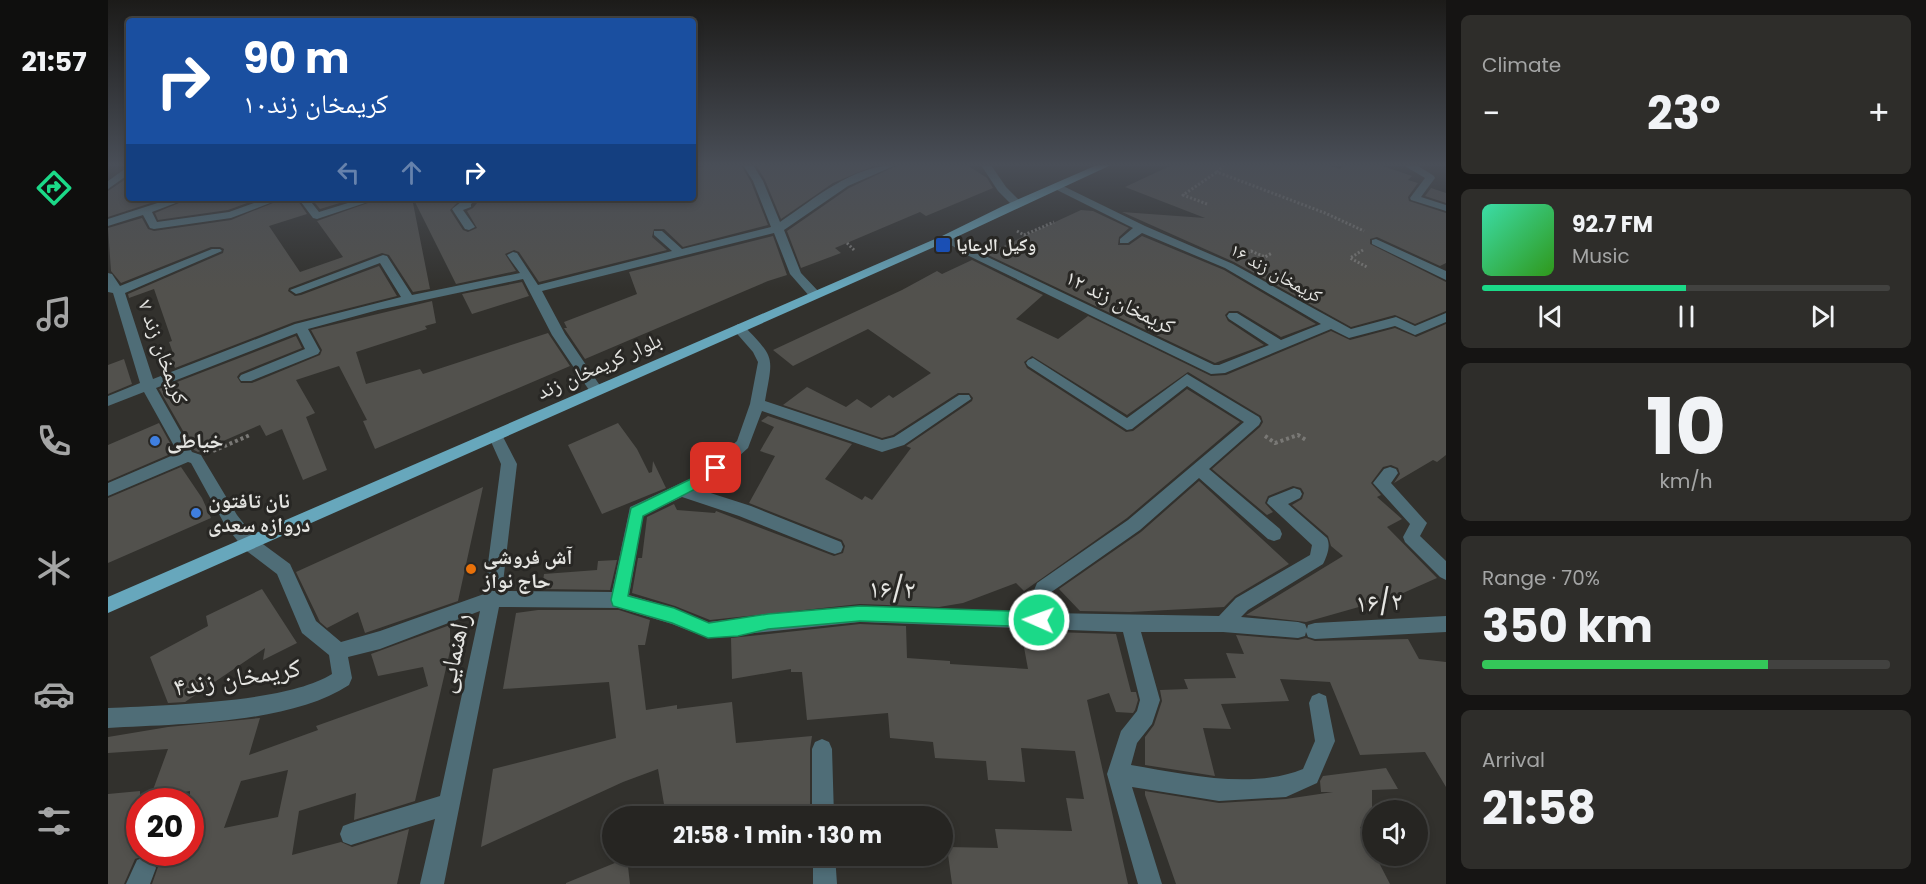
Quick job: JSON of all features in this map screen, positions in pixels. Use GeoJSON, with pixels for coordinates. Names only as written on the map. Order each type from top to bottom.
{"type":"FeatureCollection","features":[{"type":"Feature","properties":{"kind":"main road","name":"بلوار کریمخان زند"},"geometry":{"type":"LineString","coordinates":[[108,605],[946,238],[1012,206]]}},
{"type":"Feature","properties":{"kind":"street"},"geometry":{"type":"LineString","coordinates":[[108,223],[162,206]]}},
{"type":"Feature","properties":{"kind":"street"},"geometry":{"type":"LineString","coordinates":[[146,212],[154,226],[231,214],[254,206]]}},
{"type":"Feature","properties":{"kind":"street"},"geometry":{"type":"LineString","coordinates":[[309,206],[317,216],[348,206]]}},
{"type":"Feature","properties":{"kind":"street"},"geometry":{"type":"LineString","coordinates":[[463,206],[457,209],[470,227]]}},
{"type":"Feature","properties":{"kind":"street"},"geometry":{"type":"LineString","coordinates":[[769,206],[796,274],[815,295]]}},
{"type":"Feature","properties":{"kind":"street"},"geometry":{"type":"LineString","coordinates":[[535,289],[779,228],[811,206]]}},
{"type":"Feature","properties":{"kind":"street","name":"کریمخان زند ۱۶"},"geometry":{"type":"LineString","coordinates":[[1098,206],[1141,228],[1229,266],[1349,334],[1396,321],[1415,331],[1446,317]]}},
{"type":"Feature","properties":{"kind":"street"},"geometry":{"type":"LineString","coordinates":[[1124,241],[1141,228]]}},
{"type":"Feature","properties":{"kind":"street"},"geometry":{"type":"LineString","coordinates":[[658,233],[680,253]]}},
{"type":"Feature","properties":{"kind":"street","name":"کریمخان زند ۱۲"},"geometry":{"type":"LineString","coordinates":[[946,238],[971,253],[1145,335],[1211,369],[1220,370],[1332,324]]}},
{"type":"Feature","properties":{"kind":"street"},"geometry":{"type":"LineString","coordinates":[[1376,242],[1446,276]]}},
{"type":"Feature","properties":{"kind":"street"},"geometry":{"type":"LineString","coordinates":[[113,290],[216,251]]}},
{"type":"Feature","properties":{"kind":"street"},"geometry":{"type":"LineString","coordinates":[[513,255],[535,289],[559,336],[596,390]]}},
{"type":"Feature","properties":{"kind":"street"},"geometry":{"type":"LineString","coordinates":[[296,290],[383,258],[409,300]]}},
{"type":"Feature","properties":{"kind":"street"},"geometry":{"type":"LineString","coordinates":[[108,401],[300,327],[377,306],[527,275]]}},
{"type":"Feature","properties":{"kind":"street","name":"کریمخان زند ۷"},"geometry":{"type":"LineString","coordinates":[[108,277],[148,386],[231,520],[250,544],[284,569],[309,627],[338,651]]}},
{"type":"Feature","properties":{"kind":"street"},"geometry":{"type":"LineString","coordinates":[[1233,316],[1280,345]]}},
{"type":"Feature","properties":{"kind":"street"},"geometry":{"type":"LineString","coordinates":[[246,378],[313,351],[300,327]]}},
{"type":"Feature","properties":{"kind":"street"},"geometry":{"type":"LineString","coordinates":[[619,600],[636,512],[702,480],[743,444],[757,404],[765,362],[759,350],[738,328]]}},
{"type":"Feature","properties":{"kind":"street"},"geometry":{"type":"LineString","coordinates":[[1033,363],[1127,425],[1187,379],[1254,421],[1134,525],[1043,588],[1038,602],[1039,620]]}},
{"type":"Feature","properties":{"kind":"street"},"geometry":{"type":"LineString","coordinates":[[757,404],[882,446],[899,441],[964,399]]}},
{"type":"Feature","properties":{"kind":"street","name":"راهنمایی"},"geometry":{"type":"LineString","coordinates":[[432,884],[492,599],[509,464],[495,435]]}},
{"type":"Feature","properties":{"kind":"street"},"geometry":{"type":"LineString","coordinates":[[108,490],[192,457]]}},
{"type":"Feature","properties":{"kind":"street"},"geometry":{"type":"LineString","coordinates":[[1198,468],[1275,534]]}},
{"type":"Feature","properties":{"kind":"street"},"geometry":{"type":"LineString","coordinates":[[1390,473],[1381,483],[1419,523],[1411,537],[1446,572]]}},
{"type":"Feature","properties":{"kind":"street"},"geometry":{"type":"LineString","coordinates":[[681,490],[745,511],[835,547]]}},
{"type":"Feature","properties":{"kind":"street"},"geometry":{"type":"LineString","coordinates":[[1223,624],[1242,604],[1317,559],[1321,543],[1275,503],[1294,494]]}},
{"type":"Feature","properties":{"kind":"street"},"geometry":{"type":"LineString","coordinates":[[338,651],[380,640],[492,599]]}},
{"type":"Feature","properties":{"kind":"street","name":"۱۶/۲"},"geometry":{"type":"LineString","coordinates":[[492,599],[619,600],[674,616],[708,630],[860,614],[1130,624],[1223,624],[1306,630],[1446,624]]}},
{"type":"Feature","properties":{"kind":"street"},"geometry":{"type":"LineString","coordinates":[[1130,624],[1150,700],[1145,717],[1128,738],[1118,774],[1150,884]]}},
{"type":"Feature","properties":{"kind":"street","name":"کریمخان زند۴"},"geometry":{"type":"LineString","coordinates":[[108,718],[206,713],[257,705],[325,690],[342,678],[338,651]]}},
{"type":"Feature","properties":{"kind":"street"},"geometry":{"type":"LineString","coordinates":[[1118,774],[1219,790],[1286,786],[1310,776],[1325,741],[1319,703]]}},
{"type":"Feature","properties":{"kind":"street"},"geometry":{"type":"LineString","coordinates":[[822,749],[823,806]]}},
{"type":"Feature","properties":{"kind":"street"},"geometry":{"type":"LineString","coordinates":[[351,834],[448,804]]}},
{"type":"Feature","properties":{"kind":"street"},"geometry":{"type":"LineString","coordinates":[[824,866],[825,884]]}},
{"type":"Feature","properties":{"kind":"path"},"geometry":{"type":"LineString","coordinates":[[1307,206],[1381,239],[1350,258],[1367,267]]}},
{"type":"Feature","properties":{"kind":"path"},"geometry":{"type":"LineString","coordinates":[[1017,231],[1024,235],[1053,222],[1046,218]]}},
{"type":"Feature","properties":{"kind":"path"},"geometry":{"type":"LineString","coordinates":[[847,243],[854,250]]}},
{"type":"Feature","properties":{"kind":"path"},"geometry":{"type":"LineString","coordinates":[[1250,425],[1275,443],[1298,435],[1306,440]]}},
{"type":"Feature","properties":{"kind":"path"},"geometry":{"type":"LineString","coordinates":[[192,457],[250,435]]}},
{"type":"Feature","properties":{"kind":"building"},"geometry":{"type":"Polygon","coordinates":[[[108,206],[141,206],[108,217],[108,206]]]}},
{"type":"Feature","properties":{"kind":"building"},"geometry":{"type":"Polygon","coordinates":[[[171,206],[238,206],[228,210],[158,220],[155,213],[171,206]]]}},
{"type":"Feature","properties":{"kind":"building"},"geometry":{"type":"Polygon","coordinates":[[[265,206],[302,206],[307,214],[269,226],[300,272],[343,257],[317,221],[359,206],[414,206],[430,289],[413,292],[389,255],[382,253],[289,288],[288,291],[295,296],[301,295],[379,266],[397,296],[294,322],[175,368],[169,342],[172,341],[154,289],[129,298],[128,294],[223,253],[224,249],[211,247],[121,283],[111,271],[108,228],[142,218],[148,229],[154,231],[231,220],[265,206]]]}},
{"type":"Feature","properties":{"kind":"building"},"geometry":{"type":"Polygon","coordinates":[[[417,206],[454,206],[450,210],[463,230],[468,232],[477,228],[467,211],[473,208],[761,206],[768,225],[683,247],[664,229],[654,229],[652,237],[667,250],[539,282],[519,252],[514,250],[505,254],[516,271],[456,284],[417,206]]]}},
{"type":"Feature","properties":{"kind":"building"},"geometry":{"type":"Polygon","coordinates":[[[776,206],[799,206],[781,219],[776,206]]]}},
{"type":"Feature","properties":{"kind":"building"},"geometry":{"type":"Polygon","coordinates":[[[823,206],[949,206],[926,216],[920,212],[835,248],[841,253],[801,268],[787,231],[823,206]]]}},
{"type":"Feature","properties":{"kind":"building"},"geometry":{"type":"Polygon","coordinates":[[[1175,206],[1425,206],[1446,213],[1446,263],[1440,266],[1377,237],[1370,239],[1370,244],[1446,282],[1446,311],[1415,324],[1395,315],[1351,327],[1234,262],[1122,212],[1205,218],[1175,206]]]}},
{"type":"Feature","properties":{"kind":"building"},"geometry":{"type":"Polygon","coordinates":[[[1081,210],[1093,211],[1129,228],[1119,237],[1118,245],[1129,245],[1142,236],[1224,270],[1316,324],[1281,337],[1238,311],[1229,311],[1225,315],[1228,321],[1264,345],[1215,363],[986,254],[1081,210]]]}},
{"type":"Feature","properties":{"kind":"building"},"geometry":{"type":"Polygon","coordinates":[[[773,236],[787,275],[585,359],[564,328],[567,328],[564,322],[637,294],[629,272],[773,236]]]}},
{"type":"Feature","properties":{"kind":"building"},"geometry":{"type":"Polygon","coordinates":[[[972,260],[1043,295],[1016,319],[1058,339],[1088,316],[1211,376],[1226,375],[1331,331],[1350,340],[1395,328],[1416,337],[1446,324],[1446,455],[1437,462],[1433,460],[1394,483],[1400,474],[1398,468],[1391,465],[1383,467],[1371,483],[1381,495],[1377,497],[1402,519],[1387,527],[1437,578],[1394,597],[1306,622],[1246,615],[1343,556],[1331,546],[1328,536],[1292,505],[1302,499],[1304,493],[1301,488],[1293,486],[1268,496],[1265,503],[1273,512],[1267,515],[1212,469],[1260,427],[1263,422],[1261,416],[1188,372],[1127,415],[1032,356],[1024,362],[1027,368],[1126,432],[1133,431],[1187,389],[1240,422],[1127,518],[1024,591],[1016,583],[963,603],[939,607],[860,604],[710,620],[632,593],[638,558],[642,558],[647,517],[674,504],[677,510],[715,513],[716,511],[834,556],[843,553],[845,546],[842,540],[749,503],[775,456],[760,451],[774,427],[761,421],[768,416],[852,444],[825,479],[862,500],[865,496],[872,500],[911,448],[906,446],[972,401],[973,398],[969,393],[958,393],[893,435],[882,438],[783,405],[807,387],[846,407],[857,399],[871,408],[889,395],[893,398],[931,373],[868,329],[793,366],[773,350],[902,290],[937,271],[942,274],[972,260]]]}},
{"type":"Feature","properties":{"kind":"building"},"geometry":{"type":"Polygon","coordinates":[[[522,282],[529,296],[472,314],[462,294],[522,282]]]}},
{"type":"Feature","properties":{"kind":"building"},"geometry":{"type":"Polygon","coordinates":[[[432,301],[436,323],[425,326],[427,329],[356,352],[366,384],[420,369],[423,374],[548,333],[570,366],[375,449],[363,421],[367,420],[339,366],[296,380],[315,413],[306,417],[327,470],[303,480],[282,429],[266,436],[260,425],[198,452],[194,450],[159,389],[296,336],[302,348],[240,373],[237,377],[241,383],[252,383],[320,355],[322,350],[311,330],[432,301]]]}},
{"type":"Feature","properties":{"kind":"building"},"geometry":{"type":"Polygon","coordinates":[[[124,359],[132,384],[108,394],[108,365],[124,359]]]}},
{"type":"Feature","properties":{"kind":"building"},"geometry":{"type":"Polygon","coordinates":[[[159,423],[175,452],[108,481],[108,445],[159,423]]]}},
{"type":"Feature","properties":{"kind":"building"},"geometry":{"type":"Polygon","coordinates":[[[618,423],[637,449],[649,473],[652,472],[653,461],[666,488],[602,514],[568,445],[618,423]]]}},
{"type":"Feature","properties":{"kind":"building"},"geometry":{"type":"Polygon","coordinates":[[[181,467],[202,498],[211,518],[108,563],[108,498],[181,467]]]}},
{"type":"Feature","properties":{"kind":"building"},"geometry":{"type":"Polygon","coordinates":[[[1199,481],[1289,564],[1235,596],[1224,607],[1130,612],[1080,611],[1059,589],[1141,532],[1199,481]]]}},
{"type":"Feature","properties":{"kind":"building"},"geometry":{"type":"Polygon","coordinates":[[[483,487],[458,601],[365,633],[358,612],[327,628],[320,622],[296,572],[483,487]]]}},
{"type":"Feature","properties":{"kind":"building"},"geometry":{"type":"Polygon","coordinates":[[[617,560],[610,590],[542,589],[544,574],[597,570],[598,561],[617,560]]]}},
{"type":"Feature","properties":{"kind":"building"},"geometry":{"type":"Polygon","coordinates":[[[262,589],[297,643],[263,660],[265,648],[185,702],[168,703],[150,657],[208,626],[206,616],[262,589]]]}},
{"type":"Feature","properties":{"kind":"building"},"geometry":{"type":"Polygon","coordinates":[[[538,610],[619,610],[650,620],[645,645],[638,645],[646,710],[677,705],[677,709],[732,702],[736,743],[812,736],[810,806],[664,806],[658,769],[623,782],[481,847],[493,769],[616,738],[609,682],[503,689],[516,613],[538,610]]]}},
{"type":"Feature","properties":{"kind":"building"},"geometry":{"type":"Polygon","coordinates":[[[860,624],[906,626],[907,658],[950,661],[950,664],[1028,669],[1021,631],[1116,634],[1131,692],[1136,692],[1138,700],[1135,710],[1133,713],[1116,712],[1109,693],[1087,700],[1128,884],[952,884],[950,866],[953,866],[953,847],[998,848],[995,829],[1072,831],[1066,798],[1084,799],[1075,751],[1021,748],[1025,782],[988,780],[986,761],[935,758],[933,742],[890,738],[888,713],[807,720],[802,672],[791,672],[791,669],[732,679],[731,638],[860,624]]]}},
{"type":"Feature","properties":{"kind":"building"},"geometry":{"type":"Polygon","coordinates":[[[450,625],[450,651],[415,801],[354,820],[356,793],[299,811],[292,855],[341,842],[352,847],[409,829],[397,884],[152,884],[158,866],[204,866],[204,788],[154,788],[168,749],[108,753],[108,737],[168,727],[260,718],[249,755],[318,730],[316,726],[428,686],[423,667],[378,676],[371,654],[450,625]],[[288,770],[241,781],[224,828],[278,817],[288,770]]]}},
{"type":"Feature","properties":{"kind":"building"},"geometry":{"type":"Polygon","coordinates":[[[1236,635],[1298,640],[1306,638],[1315,641],[1408,639],[1419,659],[1446,662],[1446,787],[1425,752],[1360,755],[1330,682],[1280,679],[1289,701],[1221,704],[1231,729],[1203,728],[1215,776],[1145,765],[1145,737],[1154,725],[1162,701],[1160,690],[1188,689],[1184,679],[1236,678],[1226,653],[1244,654],[1236,635]]]}},
{"type":"Feature","properties":{"kind":"building"},"geometry":{"type":"Polygon","coordinates":[[[1386,768],[1398,789],[1372,790],[1372,800],[1362,800],[1362,827],[1360,827],[1362,831],[1362,866],[1381,866],[1390,884],[1176,884],[1145,791],[1219,803],[1286,799],[1333,792],[1321,792],[1320,781],[1323,776],[1386,768]]]}},
{"type":"Feature","properties":{"kind":"building"},"geometry":{"type":"Polygon","coordinates":[[[126,792],[126,866],[132,866],[124,884],[108,884],[108,794],[126,792]]]}},
{"type":"Feature","properties":{"kind":"building"},"geometry":{"type":"Polygon","coordinates":[[[607,866],[628,866],[630,884],[566,883],[607,866]]]}},
{"type":"Feature","properties":{"kind":"place","name":"وکیل الرعایا"},"geometry":{"type":"Point","coordinates":[943,245]}},
{"type":"Feature","properties":{"kind":"place","name":"خیاطی"},"geometry":{"type":"Point","coordinates":[155,441]}},
{"type":"Feature","properties":{"kind":"place","name":"نان تافتون دروازه سعدی"},"geometry":{"type":"Point","coordinates":[196,513]}},
{"type":"Feature","properties":{"kind":"place","name":"آش فروشی حاج نواز"},"geometry":{"type":"Point","coordinates":[471,569]}},
{"type":"Feature","properties":{"kind":"route"},"geometry":{"type":"LineString","coordinates":[[716,468],[702,480],[636,512],[619,600],[674,616],[708,630],[860,614],[1039,620]]}}]}
